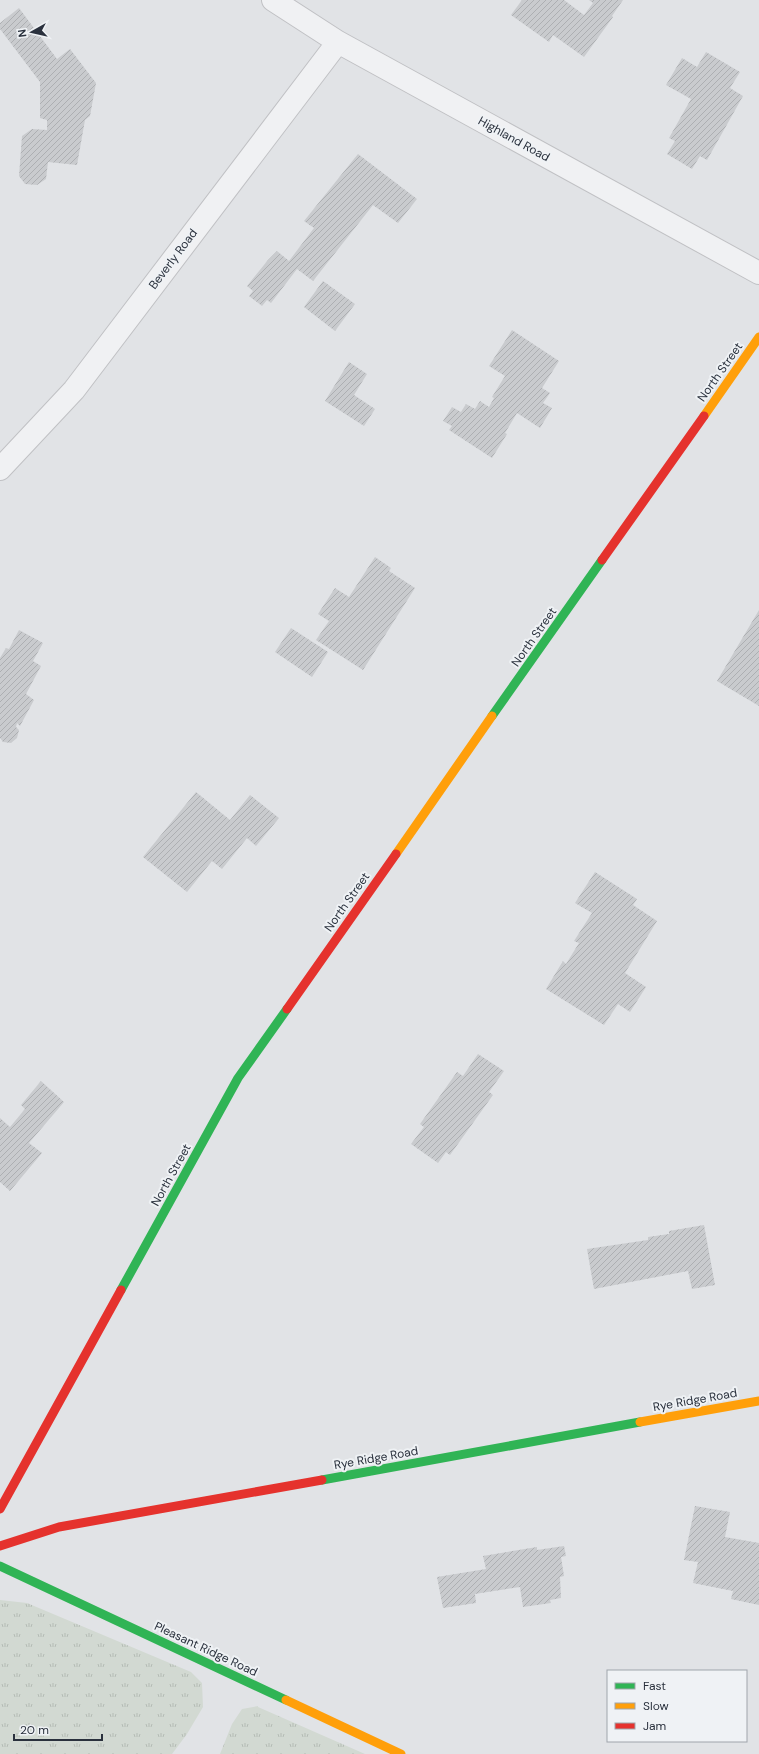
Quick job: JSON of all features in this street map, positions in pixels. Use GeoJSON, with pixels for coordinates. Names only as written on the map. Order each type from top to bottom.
{"type":"FeatureCollection","features":[{"type":"Feature","properties":{"kind":"main road","name":"North Street"},"geometry":{"type":"LineString","coordinates":[[0,1509],[238,1078],[759,337]]}},
{"type":"Feature","properties":{"kind":"main road","name":"Rye Ridge Road"},"geometry":{"type":"LineString","coordinates":[[0,1546],[59,1527],[759,1401]]}},
{"type":"Feature","properties":{"kind":"main road","name":"Pleasant Ridge Road"},"geometry":{"type":"LineString","coordinates":[[0,1566],[401,1754]]}},
{"type":"Feature","properties":{"kind":"street","name":"Highland Road"},"geometry":{"type":"LineString","coordinates":[[273,0],[338,42],[759,273]]}},
{"type":"Feature","properties":{"kind":"street","name":"Beverly Road"},"geometry":{"type":"LineString","coordinates":[[0,469],[74,390],[338,42]]}},
{"type":"Feature","properties":{"kind":"green space"},"geometry":{"type":"Polygon","coordinates":[[[0,1600],[27,1603],[191,1672],[202,1683],[203,1707],[187,1734],[172,1754],[0,1754],[0,1600]]]}},
{"type":"Feature","properties":{"kind":"green space"},"geometry":{"type":"Polygon","coordinates":[[[258,1706],[365,1754],[220,1754],[232,1724],[242,1709],[258,1706]]]}},
{"type":"Feature","properties":{"kind":"building"},"geometry":{"type":"Polygon","coordinates":[[[522,0],[564,0],[584,15],[593,3],[589,0],[623,0],[612,16],[613,17],[584,57],[553,35],[549,42],[511,15],[522,0]]]}},
{"type":"Feature","properties":{"kind":"building"},"geometry":{"type":"Polygon","coordinates":[[[19,8],[57,59],[70,49],[96,83],[90,116],[85,120],[77,165],[48,162],[46,179],[37,185],[25,184],[19,176],[22,136],[32,129],[47,130],[47,120],[40,118],[40,82],[0,29],[0,23],[19,8]]]}},
{"type":"Feature","properties":{"kind":"building"},"geometry":{"type":"Polygon","coordinates":[[[706,52],[740,72],[730,88],[743,96],[707,160],[700,156],[692,169],[667,154],[675,141],[669,138],[691,99],[666,85],[682,58],[697,67],[706,52]]]}},
{"type":"Feature","properties":{"kind":"building"},"geometry":{"type":"Polygon","coordinates":[[[358,154],[417,199],[398,223],[373,205],[313,281],[297,269],[271,303],[267,300],[262,306],[249,296],[253,291],[247,286],[277,251],[289,261],[314,228],[304,221],[358,154]]]}},
{"type":"Feature","properties":{"kind":"building"},"geometry":{"type":"Polygon","coordinates":[[[323,281],[355,304],[335,331],[304,307],[323,281]]]}},
{"type":"Feature","properties":{"kind":"building"},"geometry":{"type":"Polygon","coordinates":[[[512,330],[559,361],[542,388],[550,393],[543,403],[552,408],[540,428],[517,413],[505,433],[507,434],[492,458],[449,430],[452,426],[443,421],[452,407],[461,412],[466,404],[475,409],[480,401],[489,407],[494,398],[492,397],[505,376],[489,366],[512,330]]]}},
{"type":"Feature","properties":{"kind":"building"},"geometry":{"type":"Polygon","coordinates":[[[349,362],[367,374],[354,395],[375,409],[364,426],[325,401],[349,362]]]}},
{"type":"Feature","properties":{"kind":"building"},"geometry":{"type":"Polygon","coordinates":[[[375,557],[391,568],[389,571],[415,588],[363,670],[316,640],[329,621],[318,614],[335,588],[349,597],[375,557]]]}},
{"type":"Feature","properties":{"kind":"building"},"geometry":{"type":"Polygon","coordinates":[[[759,610],[759,706],[717,681],[759,610]]]}},
{"type":"Feature","properties":{"kind":"building"},"geometry":{"type":"Polygon","coordinates":[[[291,628],[328,652],[312,677],[275,652],[291,628]]]}},
{"type":"Feature","properties":{"kind":"building"},"geometry":{"type":"Polygon","coordinates":[[[19,630],[43,643],[33,661],[41,666],[26,694],[34,700],[20,726],[17,723],[16,727],[19,730],[17,738],[11,743],[3,742],[0,738],[0,658],[6,648],[9,649],[19,630]]]}},
{"type":"Feature","properties":{"kind":"building"},"geometry":{"type":"Polygon","coordinates":[[[196,792],[230,820],[250,795],[279,818],[256,846],[247,838],[222,869],[212,861],[187,892],[143,857],[196,792]]]}},
{"type":"Feature","properties":{"kind":"building"},"geometry":{"type":"Polygon","coordinates":[[[595,872],[637,899],[633,905],[657,921],[625,973],[646,987],[630,1012],[618,1004],[604,1025],[546,989],[563,961],[566,964],[579,943],[574,941],[592,913],[575,903],[595,872]]]}},
{"type":"Feature","properties":{"kind":"building"},"geometry":{"type":"Polygon","coordinates":[[[478,1054],[504,1071],[489,1092],[493,1095],[450,1155],[446,1152],[438,1163],[411,1144],[424,1127],[420,1124],[457,1072],[463,1076],[478,1054]]]}},
{"type":"Feature","properties":{"kind":"building"},"geometry":{"type":"Polygon","coordinates":[[[41,1081],[64,1102],[29,1143],[42,1153],[10,1191],[0,1182],[0,1118],[10,1127],[25,1109],[21,1105],[41,1081]]]}},
{"type":"Feature","properties":{"kind":"building"},"geometry":{"type":"Polygon","coordinates":[[[704,1225],[715,1285],[692,1289],[688,1271],[594,1289],[587,1249],[648,1240],[648,1237],[669,1234],[669,1231],[704,1225]]]}},
{"type":"Feature","properties":{"kind":"building"},"geometry":{"type":"Polygon","coordinates":[[[695,1506],[730,1512],[725,1537],[759,1543],[759,1605],[731,1599],[733,1591],[693,1583],[698,1562],[684,1560],[695,1506]]]}},
{"type":"Feature","properties":{"kind":"building"},"geometry":{"type":"Polygon","coordinates":[[[564,1546],[566,1556],[561,1557],[564,1576],[560,1577],[561,1598],[550,1600],[551,1603],[523,1607],[520,1587],[475,1594],[476,1603],[443,1608],[437,1577],[486,1569],[483,1556],[537,1547],[537,1550],[564,1546]]]}},
{"type":"Feature","properties":{"kind":"traffic: fast"},"geometry":{"type":"LineString","coordinates":[[492,716],[602,560]]}},
{"type":"Feature","properties":{"kind":"traffic: fast"},"geometry":{"type":"LineString","coordinates":[[121,1290],[238,1078],[287,1009]]}},
{"type":"Feature","properties":{"kind":"traffic: fast"},"geometry":{"type":"LineString","coordinates":[[322,1480],[640,1422]]}},
{"type":"Feature","properties":{"kind":"traffic: fast"},"geometry":{"type":"LineString","coordinates":[[0,1566],[286,1700]]}},
{"type":"Feature","properties":{"kind":"traffic: slow"},"geometry":{"type":"LineString","coordinates":[[704,416],[759,337]]}},
{"type":"Feature","properties":{"kind":"traffic: slow"},"geometry":{"type":"LineString","coordinates":[[396,854],[492,716]]}},
{"type":"Feature","properties":{"kind":"traffic: slow"},"geometry":{"type":"LineString","coordinates":[[640,1422],[759,1401]]}},
{"type":"Feature","properties":{"kind":"traffic: slow"},"geometry":{"type":"LineString","coordinates":[[286,1700],[401,1754]]}},
{"type":"Feature","properties":{"kind":"traffic: jam"},"geometry":{"type":"LineString","coordinates":[[602,560],[704,416]]}},
{"type":"Feature","properties":{"kind":"traffic: jam"},"geometry":{"type":"LineString","coordinates":[[287,1009],[396,854]]}},
{"type":"Feature","properties":{"kind":"traffic: jam"},"geometry":{"type":"LineString","coordinates":[[0,1509],[121,1290]]}},
{"type":"Feature","properties":{"kind":"traffic: jam"},"geometry":{"type":"LineString","coordinates":[[0,1546],[59,1527],[322,1480]]}}]}
